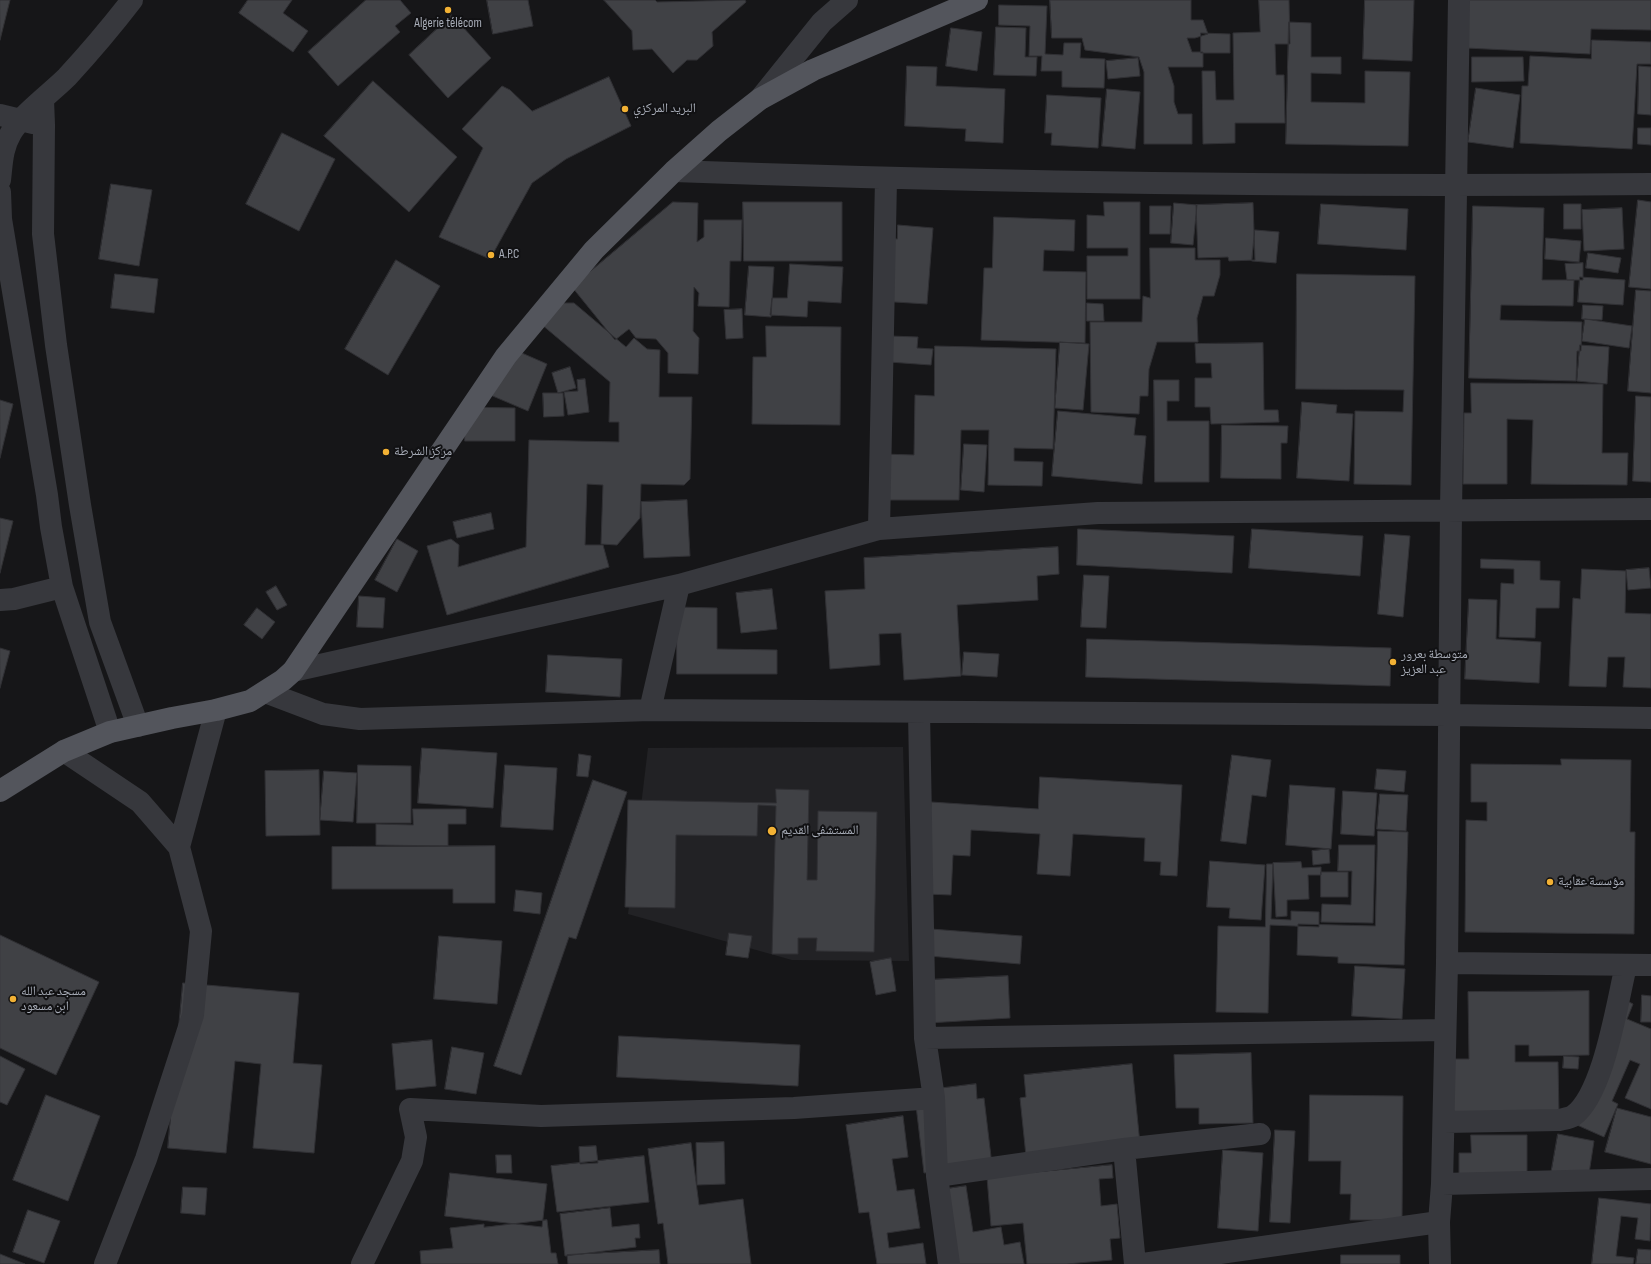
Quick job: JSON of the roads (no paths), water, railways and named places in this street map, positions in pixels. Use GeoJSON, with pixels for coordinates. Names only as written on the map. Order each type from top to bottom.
{"type":"FeatureCollection","features":[{"type":"Feature","properties":{"kind":"main road"},"geometry":{"type":"LineString","coordinates":[[0,791],[64,751],[110,732],[216,710],[250,701],[265,692],[293,671],[506,356],[594,250],[674,170],[719,131],[760,99],[813,70],[945,6],[977,0]]}},
{"type":"Feature","properties":{"kind":"street"},"geometry":{"type":"LineString","coordinates":[[0,180],[2,152],[11,133],[42,100],[67,77],[132,0]]}},
{"type":"Feature","properties":{"kind":"street"},"geometry":{"type":"LineString","coordinates":[[760,99],[822,22],[847,0]]}},
{"type":"Feature","properties":{"kind":"street"},"geometry":{"type":"LineString","coordinates":[[1440,1264],[1439,1222],[1444,1122],[1447,963],[1451,510],[1459,0]]}},
{"type":"Feature","properties":{"kind":"street"},"geometry":{"type":"LineString","coordinates":[[42,100],[44,125],[43,234],[56,345],[79,498],[100,622],[138,726]]}},
{"type":"Feature","properties":{"kind":"street"},"geometry":{"type":"LineString","coordinates":[[0,115],[44,125]]}},
{"type":"Feature","properties":{"kind":"street"},"geometry":{"type":"LineString","coordinates":[[674,170],[886,179],[1456,186],[1651,184]]}},
{"type":"Feature","properties":{"kind":"street"},"geometry":{"type":"LineString","coordinates":[[879,528],[886,179]]}},
{"type":"Feature","properties":{"kind":"street"},"geometry":{"type":"LineString","coordinates":[[0,192],[1,219],[48,495],[51,527],[62,587],[110,732]]}},
{"type":"Feature","properties":{"kind":"street"},"geometry":{"type":"LineString","coordinates":[[293,671],[679,585],[879,528],[1098,513],[1651,509]]}},
{"type":"Feature","properties":{"kind":"street"},"geometry":{"type":"LineString","coordinates":[[650,710],[679,585]]}},
{"type":"Feature","properties":{"kind":"street"},"geometry":{"type":"LineString","coordinates":[[0,600],[14,599],[62,587]]}},
{"type":"Feature","properties":{"kind":"street"},"geometry":{"type":"LineString","coordinates":[[265,692],[323,714],[360,719],[650,710],[1450,715],[1651,718]]}},
{"type":"Feature","properties":{"kind":"street"},"geometry":{"type":"LineString","coordinates":[[179,847],[216,710]]}},
{"type":"Feature","properties":{"kind":"street"},"geometry":{"type":"LineString","coordinates":[[919,712],[924,1038],[934,1098],[937,1176],[950,1264]]}},
{"type":"Feature","properties":{"kind":"street"},"geometry":{"type":"LineString","coordinates":[[64,751],[140,802],[179,847],[201,931],[193,1015],[146,1159],[105,1264]]}},
{"type":"Feature","properties":{"kind":"street"},"geometry":{"type":"LineString","coordinates":[[1447,963],[1626,966],[1651,965]]}},
{"type":"Feature","properties":{"kind":"street"},"geometry":{"type":"LineString","coordinates":[[1444,1122],[1559,1120],[1572,1116],[1582,1107],[1592,1089],[1605,1056],[1626,966]]}},
{"type":"Feature","properties":{"kind":"street"},"geometry":{"type":"LineString","coordinates":[[924,1038],[1445,1030]]}},
{"type":"Feature","properties":{"kind":"street"},"geometry":{"type":"LineString","coordinates":[[362,1264],[412,1161],[416,1137],[410,1109],[541,1116],[794,1108],[934,1098]]}},
{"type":"Feature","properties":{"kind":"street"},"geometry":{"type":"LineString","coordinates":[[937,1176],[1124,1149],[1260,1134]]}},
{"type":"Feature","properties":{"kind":"street"},"geometry":{"type":"LineString","coordinates":[[1124,1149],[1135,1264]]}},
{"type":"Feature","properties":{"kind":"street"},"geometry":{"type":"LineString","coordinates":[[1442,1184],[1651,1179]]}},
{"type":"Feature","properties":{"kind":"street"},"geometry":{"type":"LineString","coordinates":[[1143,1264],[1439,1222]]}},
{"type":"Feature","properties":{"kind":"place","name":"Algerie télécom"},"geometry":{"type":"Point","coordinates":[448,10]}},
{"type":"Feature","properties":{"kind":"place","name":"البريد المركزي"},"geometry":{"type":"Point","coordinates":[625,109]}},
{"type":"Feature","properties":{"kind":"place","name":"A.P.C"},"geometry":{"type":"Point","coordinates":[491,255]}},
{"type":"Feature","properties":{"kind":"place","name":"مركز الشرطة"},"geometry":{"type":"Point","coordinates":[386,452]}},
{"type":"Feature","properties":{"kind":"place","name":"متوسطة بعرور عبد العزيز"},"geometry":{"type":"Point","coordinates":[1393,662]}},
{"type":"Feature","properties":{"kind":"place","name":"المستشفى القديم"},"geometry":{"type":"Point","coordinates":[772,831]}},
{"type":"Feature","properties":{"kind":"place","name":"مؤسسة عقابية"},"geometry":{"type":"Point","coordinates":[1550,882]}},
{"type":"Feature","properties":{"kind":"place","name":"مسجد عبد الله ابن مسعود"},"geometry":{"type":"Point","coordinates":[13,999]}}]}
